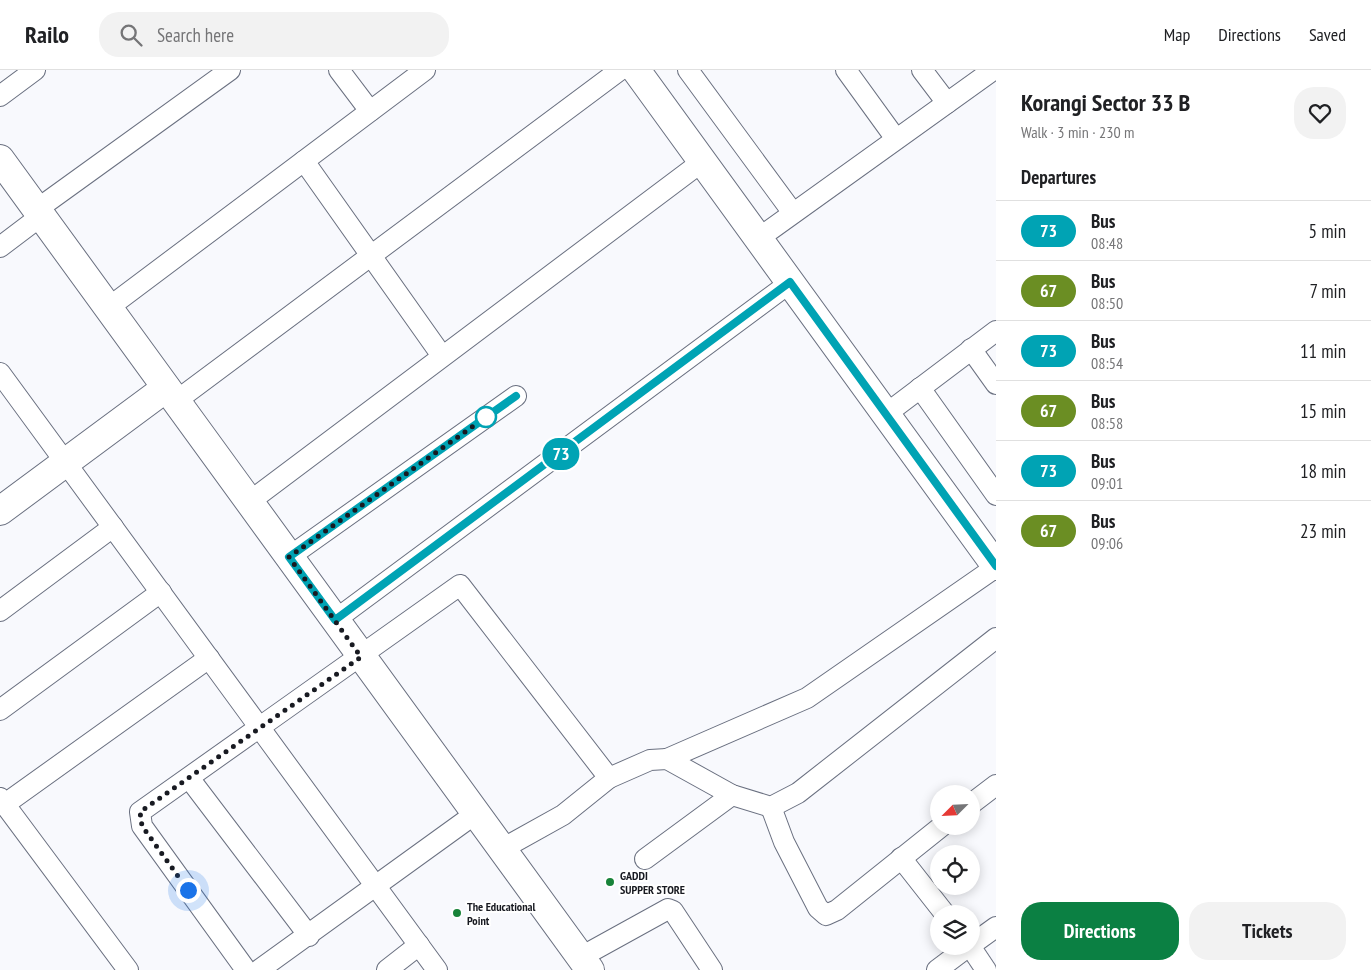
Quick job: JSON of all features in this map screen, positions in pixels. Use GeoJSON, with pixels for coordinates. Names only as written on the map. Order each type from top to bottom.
{"type":"FeatureCollection","features":[{"type":"Feature","properties":{"kind":"street"},"geometry":{"type":"LineString","coordinates":[[0,96],[35,70]]}},
{"type":"Feature","properties":{"kind":"street"},"geometry":{"type":"LineString","coordinates":[[0,247],[39,213],[230,70]]}},
{"type":"Feature","properties":{"kind":"street"},"geometry":{"type":"LineString","coordinates":[[339,70],[370,111]]}},
{"type":"Feature","properties":{"kind":"street"},"geometry":{"type":"LineString","coordinates":[[108,308],[425,70]]}},
{"type":"Feature","properties":{"kind":"street"},"geometry":{"type":"LineString","coordinates":[[0,511],[65,462],[171,395],[371,256],[620,70]]}},
{"type":"Feature","properties":{"kind":"street"},"geometry":{"type":"LineString","coordinates":[[502,850],[563,814],[609,778],[650,760],[667,759],[807,698],[996,567],[636,70]]}},
{"type":"Feature","properties":{"kind":"street"},"geometry":{"type":"LineString","coordinates":[[688,70],[794,213]]}},
{"type":"Feature","properties":{"kind":"street"},"geometry":{"type":"LineString","coordinates":[[846,70],[896,139]]}},
{"type":"Feature","properties":{"kind":"street"},"geometry":{"type":"LineString","coordinates":[[922,70],[947,103]]}},
{"type":"Feature","properties":{"kind":"street"},"geometry":{"type":"LineString","coordinates":[[759,238],[993,70]]}},
{"type":"Feature","properties":{"kind":"street"},"geometry":{"type":"LineString","coordinates":[[0,159],[586,964],[668,908],[673,911],[712,970]]}},
{"type":"Feature","properties":{"kind":"street"},"geometry":{"type":"LineString","coordinates":[[304,161],[442,356]]}},
{"type":"Feature","properties":{"kind":"street"},"geometry":{"type":"LineString","coordinates":[[249,502],[702,161]]}},
{"type":"Feature","properties":{"kind":"street"},"geometry":{"type":"LineString","coordinates":[[335,620],[790,282]]}},
{"type":"Feature","properties":{"kind":"street"},"geometry":{"type":"LineString","coordinates":[[886,414],[996,331]]}},
{"type":"Feature","properties":{"kind":"street"},"geometry":{"type":"LineString","coordinates":[[971,350],[996,384]]}},
{"type":"Feature","properties":{"kind":"street"},"geometry":{"type":"LineString","coordinates":[[3,384],[65,462],[437,970]]}},
{"type":"Feature","properties":{"kind":"street"},"geometry":{"type":"LineString","coordinates":[[920,388],[996,495]]}},
{"type":"Feature","properties":{"kind":"street"},"geometry":{"type":"LineString","coordinates":[[289,557],[516,396]]}},
{"type":"Feature","properties":{"kind":"street"},"geometry":{"type":"LineString","coordinates":[[0,611],[113,527]]}},
{"type":"Feature","properties":{"kind":"street"},"geometry":{"type":"LineString","coordinates":[[246,970],[142,826],[140,812],[460,585],[609,778]]}},
{"type":"Feature","properties":{"kind":"street"},"geometry":{"type":"LineString","coordinates":[[0,710],[161,592]]}},
{"type":"Feature","properties":{"kind":"street"},"geometry":{"type":"LineString","coordinates":[[667,759],[732,795],[771,807],[798,793],[996,638]]}},
{"type":"Feature","properties":{"kind":"street"},"geometry":{"type":"LineString","coordinates":[[128,970],[2,801],[208,658]]}},
{"type":"Feature","properties":{"kind":"street"},"geometry":{"type":"LineString","coordinates":[[189,778],[309,936]]}},
{"type":"Feature","properties":{"kind":"street"},"geometry":{"type":"LineString","coordinates":[[980,797],[996,785]]}},
{"type":"Feature","properties":{"kind":"street"},"geometry":{"type":"LineString","coordinates":[[645,859],[732,795]]}},
{"type":"Feature","properties":{"kind":"street"},"geometry":{"type":"LineString","coordinates":[[771,807],[788,850],[818,908],[826,915],[837,910],[930,835]]}},
{"type":"Feature","properties":{"kind":"street"},"geometry":{"type":"LineString","coordinates":[[259,970],[309,936],[375,885],[476,814]]}},
{"type":"Feature","properties":{"kind":"street"},"geometry":{"type":"LineString","coordinates":[[901,858],[938,905]]}},
{"type":"Feature","properties":{"kind":"street"},"geometry":{"type":"LineString","coordinates":[[980,939],[996,927]]}},
{"type":"Feature","properties":{"kind":"street"},"geometry":{"type":"LineString","coordinates":[[388,970],[419,945]]}},
{"type":"Feature","properties":{"kind":"street"},"geometry":{"type":"LineString","coordinates":[[937,970],[958,955]]}},
{"type":"Feature","properties":{"kind":"street"},"geometry":{"type":"LineString","coordinates":[[976,955],[986,970]]}},
{"type":"Feature","properties":{"kind":"bus line","name":"73"},"geometry":{"type":"LineString","coordinates":[[516,396],[289,557],[335,620],[790,282],[996,566]]}},
{"type":"Feature","properties":{"kind":"place","name":"GADDI SUPPER STORE"},"geometry":{"type":"Point","coordinates":[610,882]}},
{"type":"Feature","properties":{"kind":"place","name":"The Educational Point"},"geometry":{"type":"Point","coordinates":[457,913]}},
{"type":"Feature","properties":{"kind":"route"},"geometry":{"type":"LineString","coordinates":[[188,890],[142,826],[140,812],[361,657],[289,557],[486,417]]}}]}
